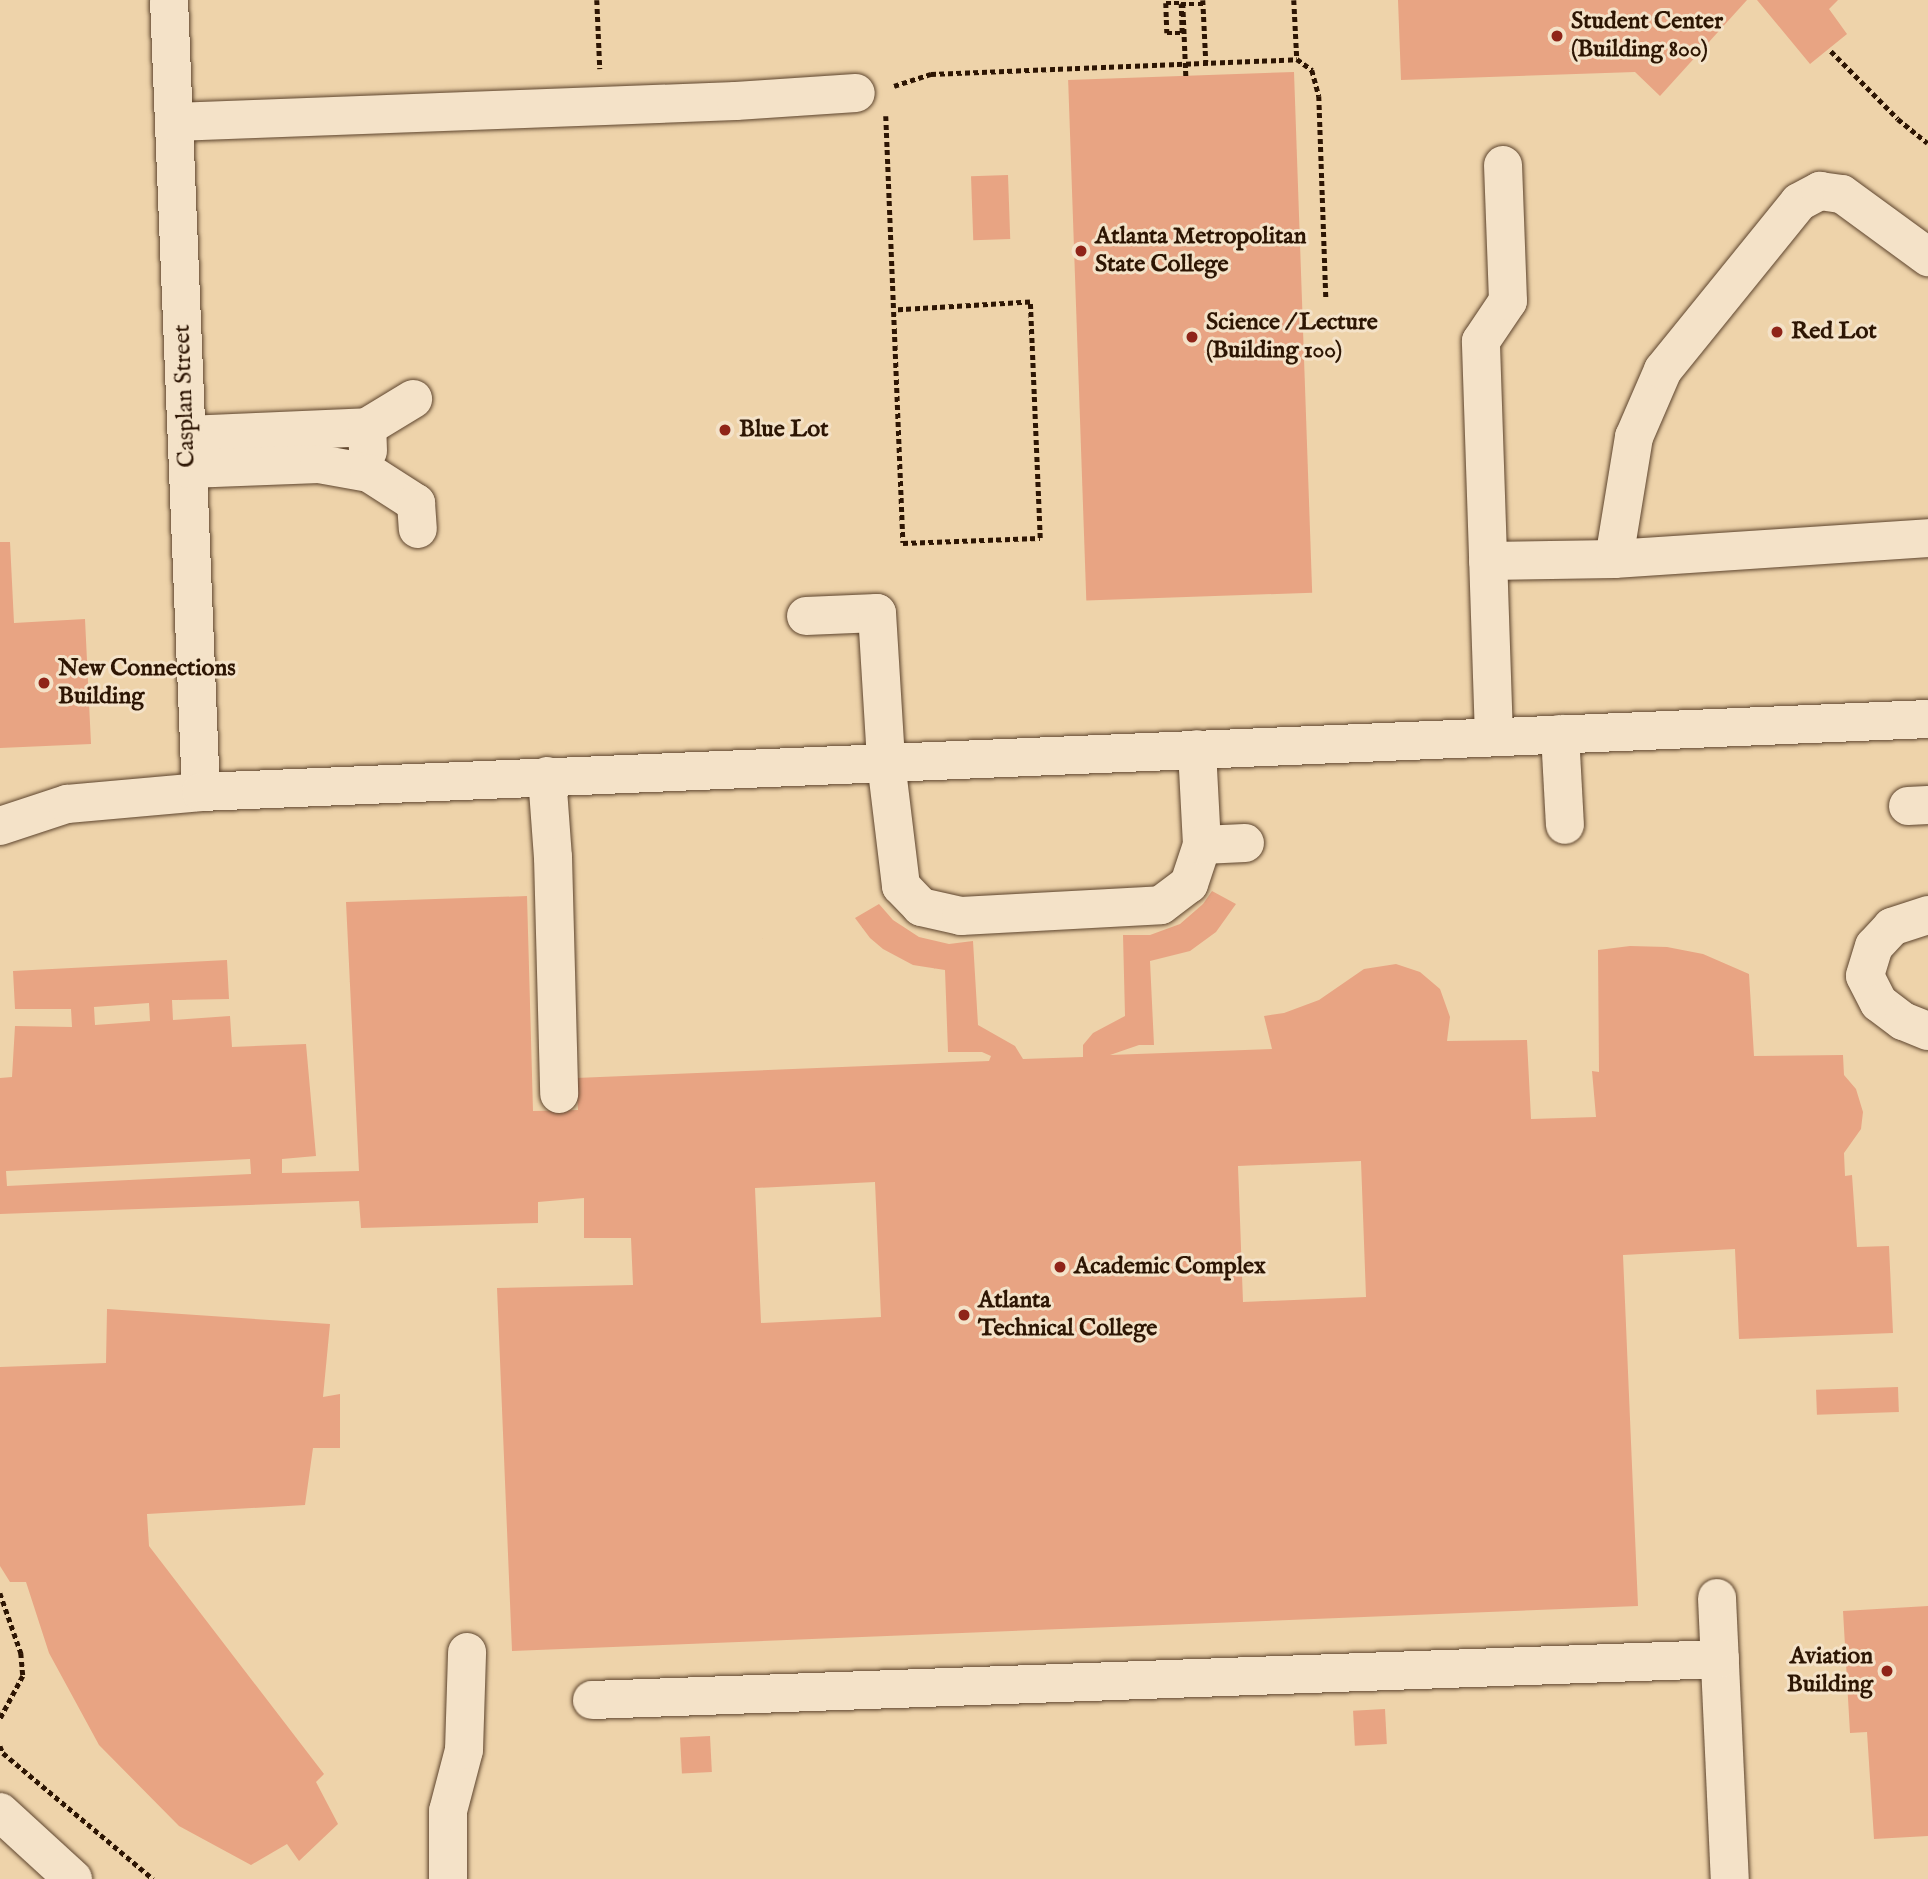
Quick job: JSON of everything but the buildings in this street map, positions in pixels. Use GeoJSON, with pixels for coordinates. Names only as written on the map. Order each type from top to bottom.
{"type":"FeatureCollection","features":[{"type":"Feature","properties":{"kind":"street","name":"Casplan Street"},"geometry":{"type":"LineString","coordinates":[[169,0],[201,792]]}},
{"type":"Feature","properties":{"kind":"street"},"geometry":{"type":"LineString","coordinates":[[174,122],[876,95]]}},
{"type":"Feature","properties":{"kind":"street"},"geometry":{"type":"LineString","coordinates":[[1494,737],[1481,341],[1507,301],[1503,165]]}},
{"type":"Feature","properties":{"kind":"street"},"geometry":{"type":"LineString","coordinates":[[1614,559],[1634,437],[1663,370],[1799,202],[1820,191],[1842,194],[1928,257]]}},
{"type":"Feature","properties":{"kind":"street"},"geometry":{"type":"LineString","coordinates":[[188,452],[367,427],[413,399]]}},
{"type":"Feature","properties":{"kind":"street"},"geometry":{"type":"LineString","coordinates":[[367,427],[369,473]]}},
{"type":"Feature","properties":{"kind":"street"},"geometry":{"type":"LineString","coordinates":[[188,452],[319,464],[369,473],[416,503],[418,530]]}},
{"type":"Feature","properties":{"kind":"street"},"geometry":{"type":"LineString","coordinates":[[1488,561],[1614,559],[1928,538]]}},
{"type":"Feature","properties":{"kind":"street"},"geometry":{"type":"LineString","coordinates":[[806,616],[877,612],[886,762],[901,886],[921,907],[961,916],[1161,905],[1189,884],[1202,845],[1197,749]]}},
{"type":"Feature","properties":{"kind":"street"},"geometry":{"type":"LineString","coordinates":[[0,826],[68,804],[201,792],[1928,719]]}},
{"type":"Feature","properties":{"kind":"street"},"geometry":{"type":"LineString","coordinates":[[1560,734],[1565,825]]}},
{"type":"Feature","properties":{"kind":"street"},"geometry":{"type":"LineString","coordinates":[[547,776],[553,857],[559,1094]]}},
{"type":"Feature","properties":{"kind":"street"},"geometry":{"type":"LineString","coordinates":[[1202,845],[1245,843]]}},
{"type":"Feature","properties":{"kind":"street"},"geometry":{"type":"LineString","coordinates":[[1928,915],[1892,927],[1874,946],[1866,976],[1879,1003],[1903,1021],[1928,1031]]}},
{"type":"Feature","properties":{"kind":"street"},"geometry":{"type":"LineString","coordinates":[[1717,1598],[1730,1879]]}},
{"type":"Feature","properties":{"kind":"street"},"geometry":{"type":"LineString","coordinates":[[448,1879],[447,1811],[464,1750],[467,1652]]}},
{"type":"Feature","properties":{"kind":"street"},"geometry":{"type":"LineString","coordinates":[[592,1700],[1720,1659]]}},
{"type":"Feature","properties":{"kind":"street"},"geometry":{"type":"LineString","coordinates":[[0,1812],[73,1879]]}},
{"type":"Feature","properties":{"kind":"path"},"geometry":{"type":"LineString","coordinates":[[597,0],[602,106]]}},
{"type":"Feature","properties":{"kind":"path"},"geometry":{"type":"LineString","coordinates":[[1294,0],[1297,59]]}},
{"type":"Feature","properties":{"kind":"path"},"geometry":{"type":"LineString","coordinates":[[1186,76],[1183,15],[1183,3],[1166,3],[1167,33],[1182,33],[1181,4],[1192,4],[1203,2],[1206,62]]}},
{"type":"Feature","properties":{"kind":"path"},"geometry":{"type":"LineString","coordinates":[[1831,51],[1898,119],[1928,143]]}},
{"type":"Feature","properties":{"kind":"path"},"geometry":{"type":"LineString","coordinates":[[894,310],[1030,302],[1040,538],[903,543],[894,310],[876,95],[931,74],[1297,59],[1312,69],[1319,96],[1326,297]]}},
{"type":"Feature","properties":{"kind":"path"},"geometry":{"type":"LineString","coordinates":[[0,1593],[18,1642],[23,1676],[0,1719]]}},
{"type":"Feature","properties":{"kind":"path"},"geometry":{"type":"LineString","coordinates":[[0,1746],[3,1753],[153,1879]]}},
{"type":"Feature","properties":{"kind":"place","name":"Student Center (Building 800)"},"geometry":{"type":"Point","coordinates":[1557,36]}},
{"type":"Feature","properties":{"kind":"place","name":"Atlanta Metropolitan State College"},"geometry":{"type":"Point","coordinates":[1081,251]}},
{"type":"Feature","properties":{"kind":"place","name":"Red Lot"},"geometry":{"type":"Point","coordinates":[1777,332]}},
{"type":"Feature","properties":{"kind":"place","name":"Science / Lecture (Building 100)"},"geometry":{"type":"Point","coordinates":[1192,337]}},
{"type":"Feature","properties":{"kind":"place","name":"Blue Lot"},"geometry":{"type":"Point","coordinates":[725,430]}},
{"type":"Feature","properties":{"kind":"place","name":"New Connections Building"},"geometry":{"type":"Point","coordinates":[44,683]}},
{"type":"Feature","properties":{"kind":"place","name":"Academic Complex"},"geometry":{"type":"Point","coordinates":[1060,1267]}},
{"type":"Feature","properties":{"kind":"place","name":"Atlanta Technical College"},"geometry":{"type":"Point","coordinates":[964,1315]}},
{"type":"Feature","properties":{"kind":"place","name":"Aviation Building"},"geometry":{"type":"Point","coordinates":[1887,1671]}}]}
